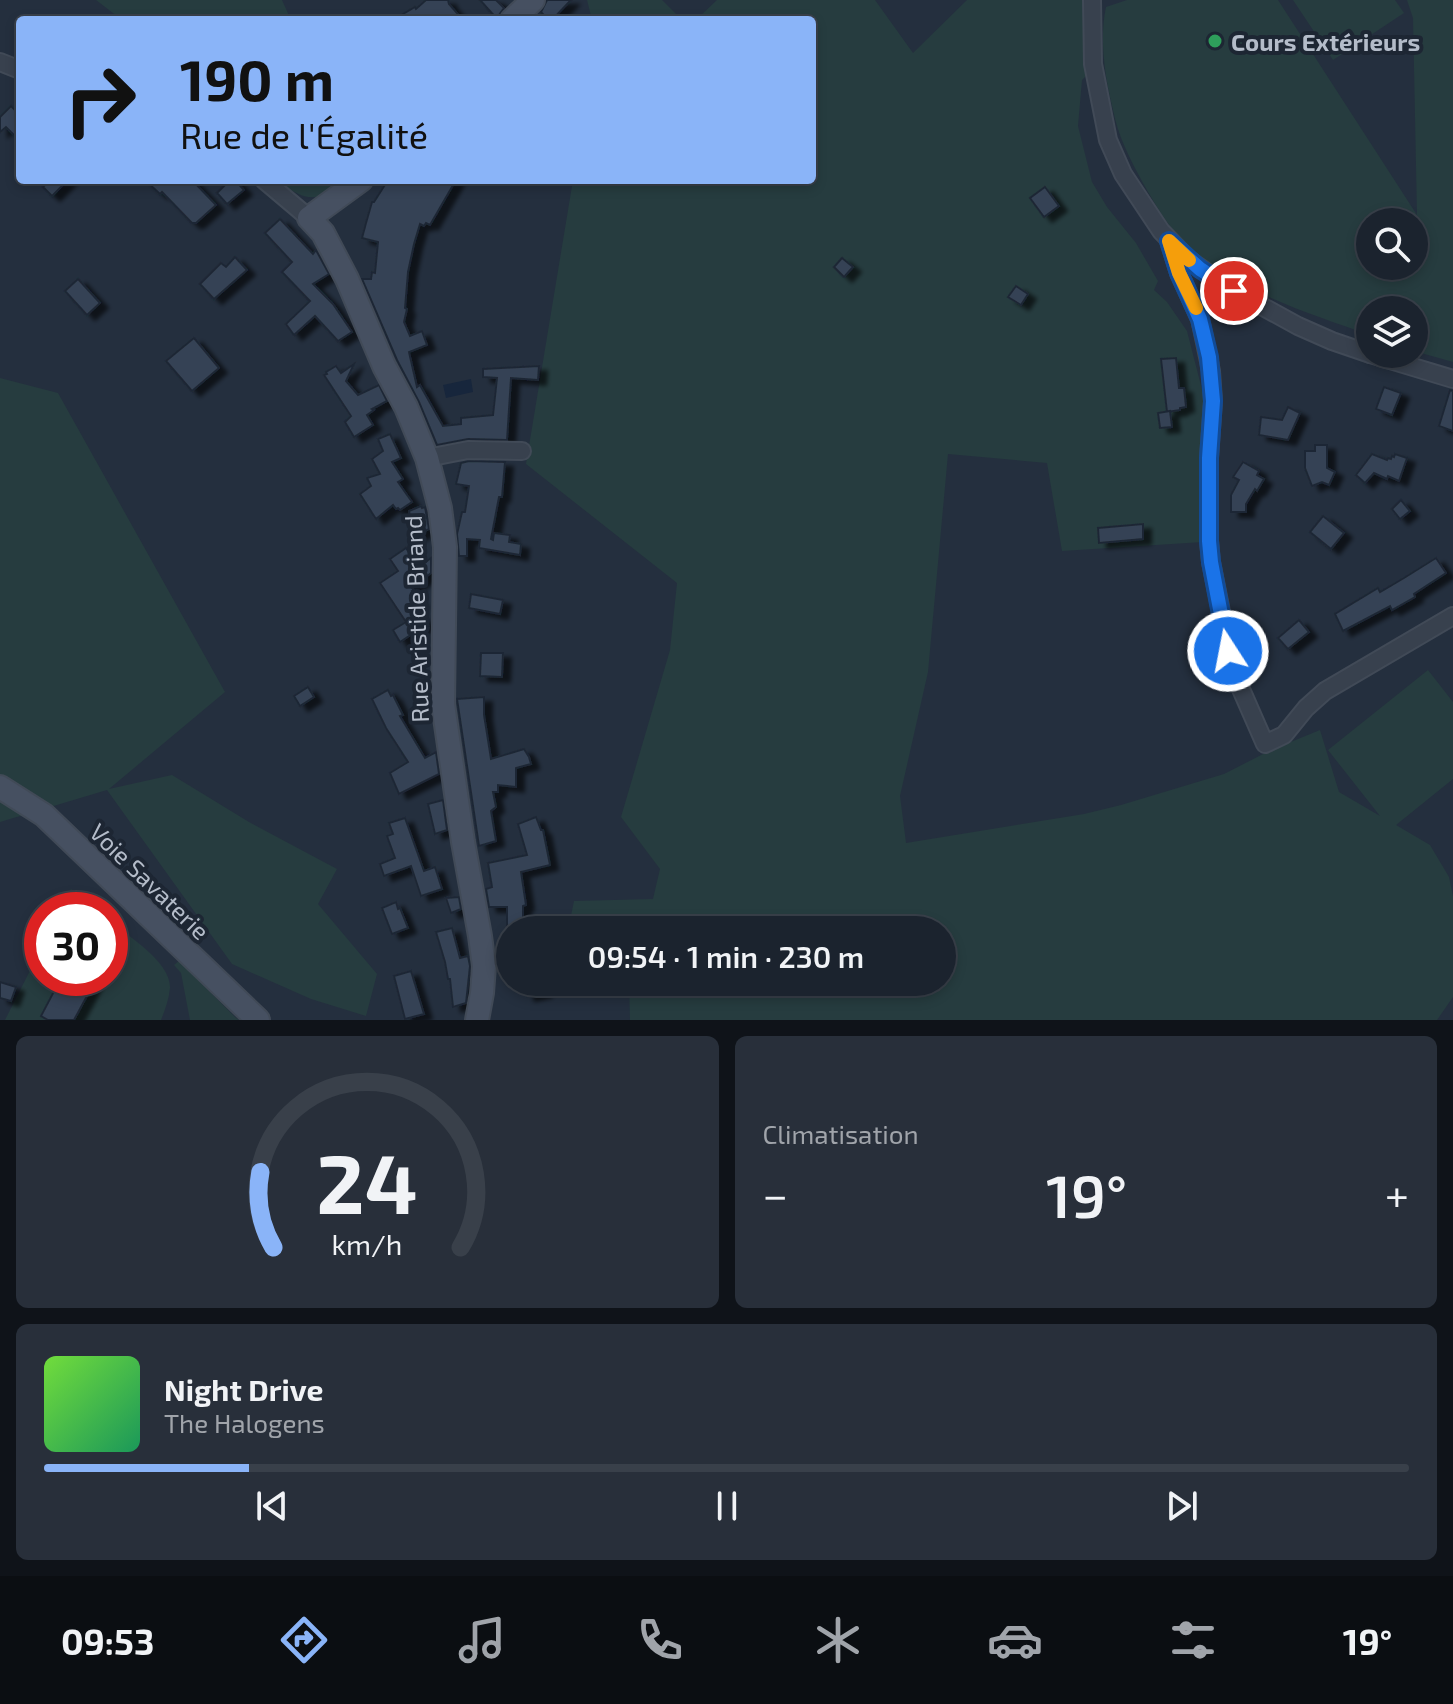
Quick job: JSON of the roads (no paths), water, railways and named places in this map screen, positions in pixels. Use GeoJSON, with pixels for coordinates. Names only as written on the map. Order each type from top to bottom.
{"type":"FeatureCollection","features":[{"type":"Feature","properties":{"kind":"street"},"geometry":{"type":"LineString","coordinates":[[516,16],[533,0]]}},
{"type":"Feature","properties":{"kind":"street"},"geometry":{"type":"LineString","coordinates":[[1092,0],[1093,64],[1108,140],[1123,174],[1169,241],[1200,269],[1234,291],[1307,330],[1356,349]]}},
{"type":"Feature","properties":{"kind":"street"},"geometry":{"type":"LineString","coordinates":[[269,184],[309,218],[356,184]]}},
{"type":"Feature","properties":{"kind":"street","name":"Rue Aristide Briand"},"geometry":{"type":"LineString","coordinates":[[309,218],[323,233],[347,279],[384,366],[406,407],[427,458],[440,508],[445,547],[444,718],[484,966],[477,1020]]}},
{"type":"Feature","properties":{"kind":"street"},"geometry":{"type":"LineString","coordinates":[[1169,241],[1179,273],[1200,319],[1211,371],[1211,562],[1233,671],[1265,744],[1284,735],[1325,691],[1453,616]]}},
{"type":"Feature","properties":{"kind":"street"},"geometry":{"type":"LineString","coordinates":[[1416,368],[1453,379]]}},
{"type":"Feature","properties":{"kind":"street"},"geometry":{"type":"LineString","coordinates":[[427,458],[468,450],[522,451]]}},
{"type":"Feature","properties":{"kind":"street","name":"Voie Savaterie"},"geometry":{"type":"LineString","coordinates":[[0,787],[44,815],[258,1020]]}},
{"type":"Feature","properties":{"kind":"water"},"geometry":{"type":"Polygon","coordinates":[[[471,379],[473,392],[446,398],[443,385],[471,379]]]}},
{"type":"Feature","properties":{"kind":"place","name":"Cours Extérieurs"},"geometry":{"type":"Point","coordinates":[1215,41]}}]}
